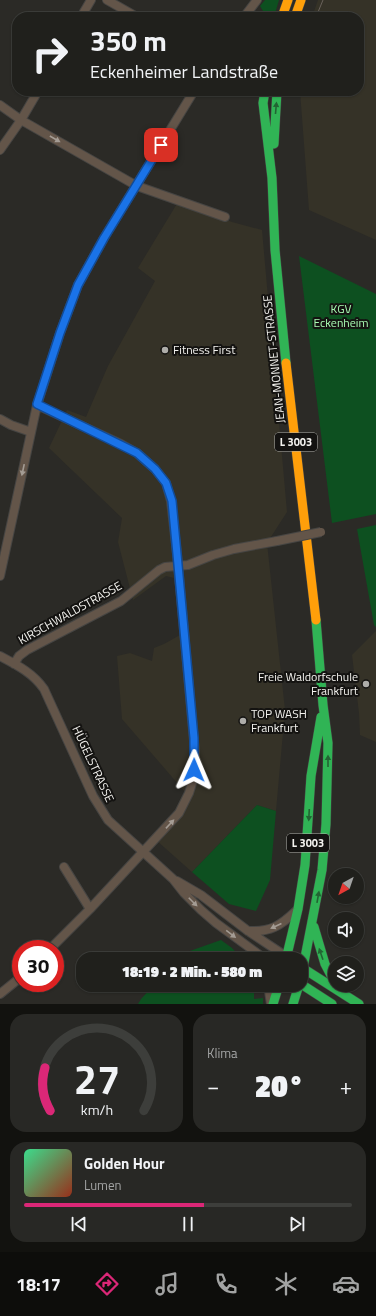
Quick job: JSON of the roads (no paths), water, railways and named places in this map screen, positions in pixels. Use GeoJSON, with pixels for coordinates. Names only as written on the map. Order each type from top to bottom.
{"type":"FeatureCollection","features":[{"type":"Feature","properties":{"kind":"main road"},"geometry":{"type":"LineString","coordinates":[[284,12],[288,0]]}},
{"type":"Feature","properties":{"kind":"main road"},"geometry":{"type":"LineString","coordinates":[[297,12],[301,0]]}},
{"type":"Feature","properties":{"kind":"main road","name":"JEAN-MONNET-STRASSE"},"geometry":{"type":"LineString","coordinates":[[264,96],[263,103],[272,178],[275,258],[284,347],[315,600],[323,705],[328,743],[326,824],[322,870],[313,924],[306,952]]}},
{"type":"Feature","properties":{"kind":"main road","name":"JEAN-MONNET-STRASSE"},"geometry":{"type":"LineString","coordinates":[[272,178],[277,96]]}},
{"type":"Feature","properties":{"kind":"main road","name":"JEAN-MONNET-STRASSE"},"geometry":{"type":"LineString","coordinates":[[288,952],[298,909],[308,844],[311,776],[317,732],[323,705]]}},
{"type":"Feature","properties":{"kind":"main road"},"geometry":{"type":"LineString","coordinates":[[313,924],[328,970]]}},
{"type":"Feature","properties":{"kind":"main road"},"geometry":{"type":"LineString","coordinates":[[308,974],[328,982]]}},
{"type":"Feature","properties":{"kind":"main road"},"geometry":{"type":"LineString","coordinates":[[308,989],[330,1003]]}},
{"type":"Feature","properties":{"kind":"main road"},"geometry":{"type":"LineString","coordinates":[[272,1004],[276,992]]}},
{"type":"Feature","properties":{"kind":"main road"},"geometry":{"type":"LineString","coordinates":[[293,1004],[297,992]]}},
{"type":"Feature","properties":{"kind":"main road"},"geometry":{"type":"LineString","coordinates":[[345,992],[360,1004]]}},
{"type":"Feature","properties":{"kind":"main road"},"geometry":{"type":"LineString","coordinates":[[316,1004],[330,1003]]}},
{"type":"Feature","properties":{"kind":"street"},"geometry":{"type":"LineString","coordinates":[[84,12],[91,0]]}},
{"type":"Feature","properties":{"kind":"street"},"geometry":{"type":"LineString","coordinates":[[107,0],[128,12]]}},
{"type":"Feature","properties":{"kind":"street"},"geometry":{"type":"LineString","coordinates":[[248,12],[257,0]]}},
{"type":"Feature","properties":{"kind":"street"},"geometry":{"type":"LineString","coordinates":[[0,150],[21,120],[35,96]]}},
{"type":"Feature","properties":{"kind":"street"},"geometry":{"type":"LineString","coordinates":[[0,576],[37,404],[60,333],[78,285],[104,238],[191,96]]}},
{"type":"Feature","properties":{"kind":"street"},"geometry":{"type":"LineString","coordinates":[[0,106],[21,120],[137,186],[225,217]]}},
{"type":"Feature","properties":{"kind":"street"},"geometry":{"type":"LineString","coordinates":[[37,404],[137,453],[155,469],[166,483],[172,501],[194,745],[193,780],[180,814],[59,940]]}},
{"type":"Feature","properties":{"kind":"street"},"geometry":{"type":"LineString","coordinates":[[0,419],[11,425],[31,432]]}},
{"type":"Feature","properties":{"kind":"street","name":"KIRSCHWALDSTRASSE"},"geometry":{"type":"LineString","coordinates":[[14,664],[19,656],[27,650],[121,601],[159,570],[165,567],[188,565],[213,554],[321,532]]}},
{"type":"Feature","properties":{"kind":"street","name":"HÜGELSTRASSE"},"geometry":{"type":"LineString","coordinates":[[0,656],[34,677],[44,689],[93,796],[104,815],[143,853],[173,879],[194,904],[216,923],[255,952]]}},
{"type":"Feature","properties":{"kind":"street"},"geometry":{"type":"LineString","coordinates":[[64,866],[90,909]]}},
{"type":"Feature","properties":{"kind":"street","name":"HÜGELSTRASSE"},"geometry":{"type":"LineString","coordinates":[[173,879],[201,895],[278,952]]}},
{"type":"Feature","properties":{"kind":"street"},"geometry":{"type":"LineString","coordinates":[[248,931],[264,930],[278,926],[298,909]]}},
{"type":"Feature","properties":{"kind":"street"},"geometry":{"type":"LineString","coordinates":[[245,945],[250,952]]}},
{"type":"Feature","properties":{"kind":"street"},"geometry":{"type":"LineString","coordinates":[[0,994],[12,984]]}},
{"type":"Feature","properties":{"kind":"street"},"geometry":{"type":"LineString","coordinates":[[269,992],[272,1004]]}},
{"type":"Feature","properties":{"kind":"tram line"},"geometry":{"type":"LineString","coordinates":[[318,12],[323,0]]}},
{"type":"Feature","properties":{"kind":"place","name":"Fitness First"},"geometry":{"type":"Point","coordinates":[165,350]}},
{"type":"Feature","properties":{"kind":"place","name":"Freie Waldorfschule Frankfurt"},"geometry":{"type":"Point","coordinates":[366,684]}},
{"type":"Feature","properties":{"kind":"place","name":"TOP WASH Frankfurt"},"geometry":{"type":"Point","coordinates":[243,721]}},
{"type":"Feature","properties":{"kind":"park label","name":"KGV Eckenheim"},"geometry":{"type":"Point","coordinates":[341,316]}}]}
